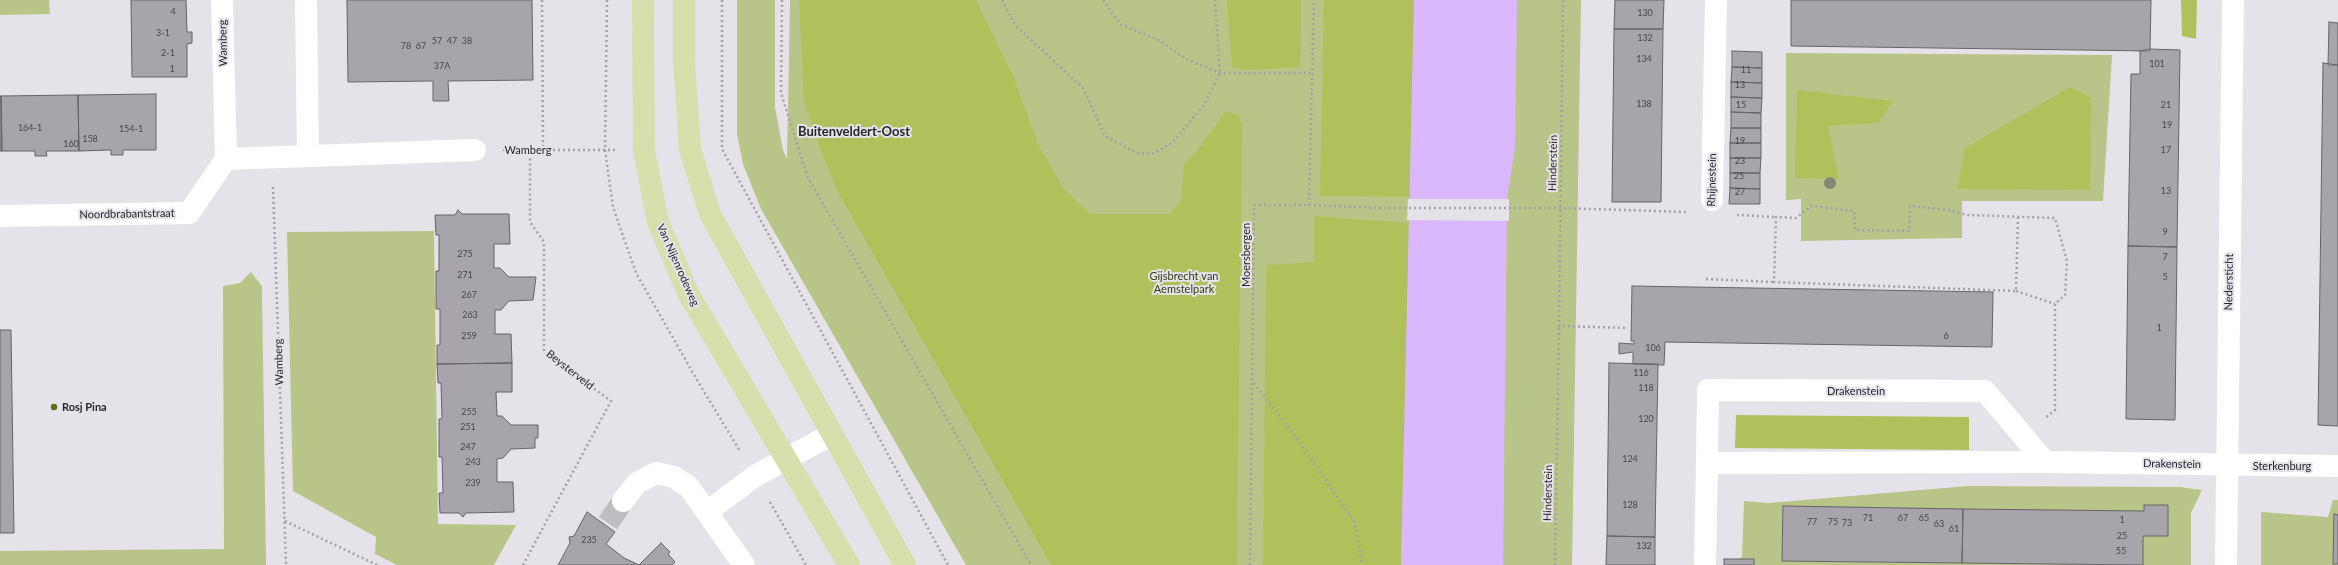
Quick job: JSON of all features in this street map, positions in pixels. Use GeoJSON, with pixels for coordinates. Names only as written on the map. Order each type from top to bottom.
{"type":"FeatureCollection","features":[{"type":"Feature","properties":{"kind":"main road","name":"Van Nijenrodeweg"},"geometry":{"type":"LineString","coordinates":[[643,0],[644,150],[658,222],[689,296],[849,565]]}},
{"type":"Feature","properties":{"kind":"main road"},"geometry":{"type":"LineString","coordinates":[[684,0],[684,60],[690,149],[710,214],[905,565]]}},
{"type":"Feature","properties":{"kind":"street","name":"Wamberg"},"geometry":{"type":"LineString","coordinates":[[222,0],[226,159]]}},
{"type":"Feature","properties":{"kind":"street"},"geometry":{"type":"LineString","coordinates":[[306,0],[308,156]]}},
{"type":"Feature","properties":{"kind":"street","name":"Rhijnestein"},"geometry":{"type":"LineString","coordinates":[[1712,207],[1716,0]]}},
{"type":"Feature","properties":{"kind":"street","name":"Nedersticht"},"geometry":{"type":"LineString","coordinates":[[2226,565],[2233,0]]}},
{"type":"Feature","properties":{"kind":"street"},"geometry":{"type":"LineString","coordinates":[[226,159],[475,150]]}},
{"type":"Feature","properties":{"kind":"street","name":"Noordbrabantstraat"},"geometry":{"type":"LineString","coordinates":[[0,216],[189,213],[226,159]]}},
{"type":"Feature","properties":{"kind":"street","name":"Drakenstein"},"geometry":{"type":"LineString","coordinates":[[1705,565],[1708,390],[1985,391],[2045,462]]}},
{"type":"Feature","properties":{"kind":"street"},"geometry":{"type":"LineString","coordinates":[[707,512],[756,476],[832,434]]}},
{"type":"Feature","properties":{"kind":"street","name":"Drakenstein"},"geometry":{"type":"LineString","coordinates":[[1707,463],[2045,462],[2227,465]]}},
{"type":"Feature","properties":{"kind":"street","name":"Sterkenburg"},"geometry":{"type":"LineString","coordinates":[[2227,465],[2338,466]]}},
{"type":"Feature","properties":{"kind":"street"},"geometry":{"type":"LineString","coordinates":[[623,501],[637,483],[656,473],[674,476],[689,487],[744,565]]}},
{"type":"Feature","properties":{"kind":"path"},"geometry":{"type":"LineString","coordinates":[[542,0],[543,150]]}},
{"type":"Feature","properties":{"kind":"path","name":"Wamberg"},"geometry":{"type":"LineString","coordinates":[[475,150],[605,150],[606,0]]}},
{"type":"Feature","properties":{"kind":"path"},"geometry":{"type":"LineString","coordinates":[[722,0],[722,149],[948,565]]}},
{"type":"Feature","properties":{"kind":"path"},"geometry":{"type":"LineString","coordinates":[[782,0],[781,93],[807,176],[1031,565]]}},
{"type":"Feature","properties":{"kind":"path"},"geometry":{"type":"LineString","coordinates":[[1002,0],[1015,25],[1083,88],[1105,136],[1137,153],[1152,154],[1172,143],[1204,105],[1220,73],[1215,0]]}},
{"type":"Feature","properties":{"kind":"path"},"geometry":{"type":"LineString","coordinates":[[1103,0],[1120,24],[1158,40],[1188,60],[1220,73],[1311,73]]}},
{"type":"Feature","properties":{"kind":"path"},"geometry":{"type":"LineString","coordinates":[[1309,205],[1311,73],[1314,0]]}},
{"type":"Feature","properties":{"kind":"path","name":"Hinderstein"},"geometry":{"type":"LineString","coordinates":[[1554,565],[1563,0]]}},
{"type":"Feature","properties":{"kind":"path","name":"Beysterveld"},"geometry":{"type":"LineString","coordinates":[[522,565],[610,401],[544,352],[544,242],[530,222],[530,150]]}},
{"type":"Feature","properties":{"kind":"path","name":"Wamberg"},"geometry":{"type":"LineString","coordinates":[[272,158],[286,565]]}},
{"type":"Feature","properties":{"kind":"path","name":"Moersbergen"},"geometry":{"type":"LineString","coordinates":[[1250,565],[1254,382],[1254,205],[1309,205]]}},
{"type":"Feature","properties":{"kind":"path","name":"Rhijnestein"},"geometry":{"type":"LineString","coordinates":[[1309,205],[1377,208],[1712,207]]}},
{"type":"Feature","properties":{"kind":"path"},"geometry":{"type":"LineString","coordinates":[[1712,207],[1776,217],[1796,218],[1810,206],[1854,211],[1855,230],[1909,231],[1910,206],[1949,210],[1967,215],[2055,218],[2066,261],[2065,295],[2055,304],[2055,410],[2023,435]]}},
{"type":"Feature","properties":{"kind":"path"},"geometry":{"type":"LineString","coordinates":[[1774,282],[1776,217]]}},
{"type":"Feature","properties":{"kind":"path"},"geometry":{"type":"LineString","coordinates":[[2016,291],[2018,217]]}},
{"type":"Feature","properties":{"kind":"path"},"geometry":{"type":"LineString","coordinates":[[1706,279],[2016,291],[2055,304]]}},
{"type":"Feature","properties":{"kind":"path"},"geometry":{"type":"LineString","coordinates":[[1559,326],[1628,328]]}},
{"type":"Feature","properties":{"kind":"path"},"geometry":{"type":"LineString","coordinates":[[1254,382],[1297,439],[1355,523],[1362,565]]}},
{"type":"Feature","properties":{"kind":"path"},"geometry":{"type":"LineString","coordinates":[[285,521],[377,565]]}},
{"type":"Feature","properties":{"kind":"green space"},"geometry":{"type":"Polygon","coordinates":[[[0,0],[49,0],[50,14],[0,15],[0,0]]]}},
{"type":"Feature","properties":{"kind":"green space","name":"Gijsbrecht van Aemstelpark"},"geometry":{"type":"Polygon","coordinates":[[[737,0],[775,0],[775,107],[783,150],[787,159],[790,0],[1581,0],[1572,565],[966,565],[761,209],[743,164],[737,134],[737,0]]]}},
{"type":"Feature","properties":{"kind":"green space"},"geometry":{"type":"Polygon","coordinates":[[[799,0],[976,0],[1013,76],[1039,146],[1064,189],[1090,214],[1169,214],[1181,201],[1184,164],[1197,151],[1225,112],[1238,114],[1242,124],[1237,565],[1051,565],[839,194],[820,149],[804,100],[799,0]]]}},
{"type":"Feature","properties":{"kind":"green space"},"geometry":{"type":"Polygon","coordinates":[[[1227,0],[1301,0],[1300,67],[1243,70],[1232,67],[1227,0]]]}},
{"type":"Feature","properties":{"kind":"green space"},"geometry":{"type":"Polygon","coordinates":[[[1324,0],[1414,0],[1410,197],[1320,196],[1324,0]]]}},
{"type":"Feature","properties":{"kind":"green space"},"geometry":{"type":"Polygon","coordinates":[[[2181,0],[2197,0],[2196,39],[2182,36],[2181,0]]]}},
{"type":"Feature","properties":{"kind":"green space"},"geometry":{"type":"Polygon","coordinates":[[[1786,53],[2112,55],[2103,201],[1962,201],[1962,238],[1801,241],[1801,199],[1786,200],[1786,53]]]}},
{"type":"Feature","properties":{"kind":"green space"},"geometry":{"type":"Polygon","coordinates":[[[2070,87],[2091,98],[2090,190],[1957,189],[1965,148],[2070,87]]]}},
{"type":"Feature","properties":{"kind":"green space"},"geometry":{"type":"Polygon","coordinates":[[[1797,90],[1893,101],[1878,123],[1828,126],[1839,179],[1795,178],[1797,90]]]}},
{"type":"Feature","properties":{"kind":"green space"},"geometry":{"type":"Polygon","coordinates":[[[1314,216],[1409,223],[1401,565],[1263,565],[1266,265],[1314,262],[1314,216]]]}},
{"type":"Feature","properties":{"kind":"green space"},"geometry":{"type":"Polygon","coordinates":[[[434,231],[438,524],[516,525],[494,565],[397,565],[375,554],[376,537],[293,491],[287,232],[434,231]]]}},
{"type":"Feature","properties":{"kind":"green space"},"geometry":{"type":"Polygon","coordinates":[[[251,272],[262,286],[266,565],[0,565],[0,551],[224,549],[223,286],[240,283],[251,272]]]}},
{"type":"Feature","properties":{"kind":"green space"},"geometry":{"type":"Polygon","coordinates":[[[1736,415],[1969,417],[1969,450],[1735,448],[1736,415]]]}},
{"type":"Feature","properties":{"kind":"green space"},"geometry":{"type":"Polygon","coordinates":[[[1968,486],[2180,487],[2202,490],[2191,513],[2191,565],[1734,565],[1742,557],[1744,501],[1769,503],[1968,486]]]}},
{"type":"Feature","properties":{"kind":"green space"},"geometry":{"type":"Polygon","coordinates":[[[2333,500],[2338,500],[2338,565],[2261,565],[2261,512],[2328,517],[2333,500]]]}},
{"type":"Feature","properties":{"kind":"shaded area"},"geometry":{"type":"Polygon","coordinates":[[[1414,0],[1517,0],[1515,148],[1507,199],[1503,565],[1401,565],[1414,0]]]}},
{"type":"Feature","properties":{"kind":"pier"},"geometry":{"type":"Polygon","coordinates":[[[1408,199],[1509,199],[1509,221],[1407,220],[1408,199]]]}},
{"type":"Feature","properties":{"kind":"building"},"geometry":{"type":"Polygon","coordinates":[[[131,0],[186,0],[187,32],[192,32],[192,43],[187,44],[187,77],[132,77],[131,0]]]}},
{"type":"Feature","properties":{"kind":"building"},"geometry":{"type":"Polygon","coordinates":[[[347,0],[532,0],[533,80],[448,81],[449,101],[433,101],[433,81],[348,82],[347,0]]]}},
{"type":"Feature","properties":{"kind":"building"},"geometry":{"type":"Polygon","coordinates":[[[1615,0],[1664,0],[1663,29],[1614,29],[1615,0]]]}},
{"type":"Feature","properties":{"kind":"building"},"geometry":{"type":"Polygon","coordinates":[[[1791,0],[2151,0],[2150,51],[1791,46],[1791,0]]]}},
{"type":"Feature","properties":{"kind":"building"},"geometry":{"type":"Polygon","coordinates":[[[2329,22],[2338,23],[2338,65],[2328,65],[2329,22]]]}},
{"type":"Feature","properties":{"kind":"building"},"geometry":{"type":"Polygon","coordinates":[[[1614,29],[1663,29],[1661,202],[1612,202],[1614,29]]]}},
{"type":"Feature","properties":{"kind":"building"},"geometry":{"type":"Polygon","coordinates":[[[2150,49],[2180,50],[2177,247],[2128,246],[2131,74],[2140,74],[2140,51],[2150,49]]]}},
{"type":"Feature","properties":{"kind":"building"},"geometry":{"type":"Polygon","coordinates":[[[1732,51],[1762,52],[1762,68],[1732,67],[1732,51]]]}},
{"type":"Feature","properties":{"kind":"building"},"geometry":{"type":"Polygon","coordinates":[[[2323,63],[2338,65],[2338,426],[2318,425],[2323,63]]]}},
{"type":"Feature","properties":{"kind":"building"},"geometry":{"type":"Polygon","coordinates":[[[1732,67],[1762,68],[1762,83],[1731,82],[1732,67]]]}},
{"type":"Feature","properties":{"kind":"building"},"geometry":{"type":"Polygon","coordinates":[[[1731,82],[1762,83],[1762,98],[1731,97],[1731,82]]]}},
{"type":"Feature","properties":{"kind":"building"},"geometry":{"type":"Polygon","coordinates":[[[156,94],[156,150],[123,150],[123,155],[111,155],[111,150],[79,151],[78,95],[156,94]]]}},
{"type":"Feature","properties":{"kind":"building"},"geometry":{"type":"Polygon","coordinates":[[[78,95],[79,151],[46,151],[47,156],[35,156],[35,151],[2,151],[1,96],[78,95]]]}},
{"type":"Feature","properties":{"kind":"building"},"geometry":{"type":"Polygon","coordinates":[[[1,96],[2,151],[0,151],[1,96]]]}},
{"type":"Feature","properties":{"kind":"building"},"geometry":{"type":"Polygon","coordinates":[[[1731,97],[1762,98],[1761,113],[1731,112],[1731,97]]]}},
{"type":"Feature","properties":{"kind":"building"},"geometry":{"type":"Polygon","coordinates":[[[1731,112],[1761,113],[1761,128],[1731,128],[1731,112]]]}},
{"type":"Feature","properties":{"kind":"building"},"geometry":{"type":"Polygon","coordinates":[[[1731,128],[1761,128],[1761,143],[1730,143],[1731,128]]]}},
{"type":"Feature","properties":{"kind":"building"},"geometry":{"type":"Polygon","coordinates":[[[1730,143],[1761,143],[1761,158],[1730,158],[1730,143]]]}},
{"type":"Feature","properties":{"kind":"building"},"geometry":{"type":"Polygon","coordinates":[[[1730,158],[1761,158],[1760,173],[1730,173],[1730,158]]]}},
{"type":"Feature","properties":{"kind":"building"},"geometry":{"type":"Polygon","coordinates":[[[1730,173],[1760,173],[1760,189],[1730,188],[1730,173]]]}},
{"type":"Feature","properties":{"kind":"building"},"geometry":{"type":"Polygon","coordinates":[[[1730,188],[1760,189],[1760,204],[1729,204],[1730,188]]]}},
{"type":"Feature","properties":{"kind":"building"},"geometry":{"type":"Polygon","coordinates":[[[458,210],[462,214],[509,214],[510,244],[494,244],[494,268],[500,268],[509,277],[536,277],[533,300],[509,301],[501,310],[495,310],[495,334],[511,334],[512,363],[437,364],[437,345],[440,345],[440,309],[436,309],[436,271],[439,271],[439,235],[436,235],[435,215],[455,215],[458,210]]]}},
{"type":"Feature","properties":{"kind":"building"},"geometry":{"type":"Polygon","coordinates":[[[2128,246],[2177,247],[2175,420],[2126,419],[2128,246]]]}},
{"type":"Feature","properties":{"kind":"building"},"geometry":{"type":"Polygon","coordinates":[[[1632,286],[1993,292],[1992,347],[1665,342],[1664,365],[1633,364],[1633,352],[1619,354],[1619,343],[1634,344],[1634,341],[1631,341],[1632,286]]]}},
{"type":"Feature","properties":{"kind":"building"},"geometry":{"type":"Polygon","coordinates":[[[0,330],[11,330],[14,533],[0,533],[0,330]]]}},
{"type":"Feature","properties":{"kind":"building"},"geometry":{"type":"Polygon","coordinates":[[[512,363],[512,392],[496,392],[497,416],[502,416],[511,425],[538,425],[538,438],[535,438],[535,448],[511,449],[503,458],[497,459],[497,482],[513,482],[514,512],[466,513],[463,517],[459,513],[440,513],[439,493],[443,493],[442,457],[439,457],[439,419],[442,419],[441,383],[438,383],[437,364],[512,363]]]}},
{"type":"Feature","properties":{"kind":"building"},"geometry":{"type":"Polygon","coordinates":[[[1609,363],[1658,364],[1655,537],[1607,536],[1609,363]]]}},
{"type":"Feature","properties":{"kind":"building"},"geometry":{"type":"Polygon","coordinates":[[[2144,505],[2168,505],[2168,536],[2143,536],[2143,565],[1962,563],[1963,509],[2144,511],[2144,505]]]}},
{"type":"Feature","properties":{"kind":"building"},"geometry":{"type":"Polygon","coordinates":[[[1783,506],[1963,509],[1962,563],[1782,561],[1783,506]]]}},
{"type":"Feature","properties":{"kind":"building"},"geometry":{"type":"Polygon","coordinates":[[[587,512],[615,532],[606,544],[624,558],[639,565],[558,565],[570,543],[569,537],[574,536],[587,512]]]}},
{"type":"Feature","properties":{"kind":"building"},"geometry":{"type":"Polygon","coordinates":[[[2334,514],[2338,515],[2338,564],[2333,564],[2334,514]]]}},
{"type":"Feature","properties":{"kind":"building"},"geometry":{"type":"Polygon","coordinates":[[[1607,536],[1655,537],[1655,565],[1606,565],[1607,536]]]}},
{"type":"Feature","properties":{"kind":"building"},"geometry":{"type":"Polygon","coordinates":[[[661,543],[670,552],[668,554],[675,562],[672,565],[639,565],[661,543]]]}},
{"type":"Feature","properties":{"kind":"building"},"geometry":{"type":"Polygon","coordinates":[[[1724,559],[1754,559],[1754,565],[1724,565],[1724,559]]]}},
{"type":"Feature","properties":{"kind":"tunnel"},"geometry":{"type":"LineString","coordinates":[[608,523],[623,501]]}},
{"type":"Feature","properties":{"kind":"place","name":"Rosj Pina"},"geometry":{"type":"Point","coordinates":[54,407]}},
{"type":"Feature","properties":{"kind":"district","name":"Buitenveldert-Oost"},"geometry":{"type":"Point","coordinates":[854,132]}}]}
